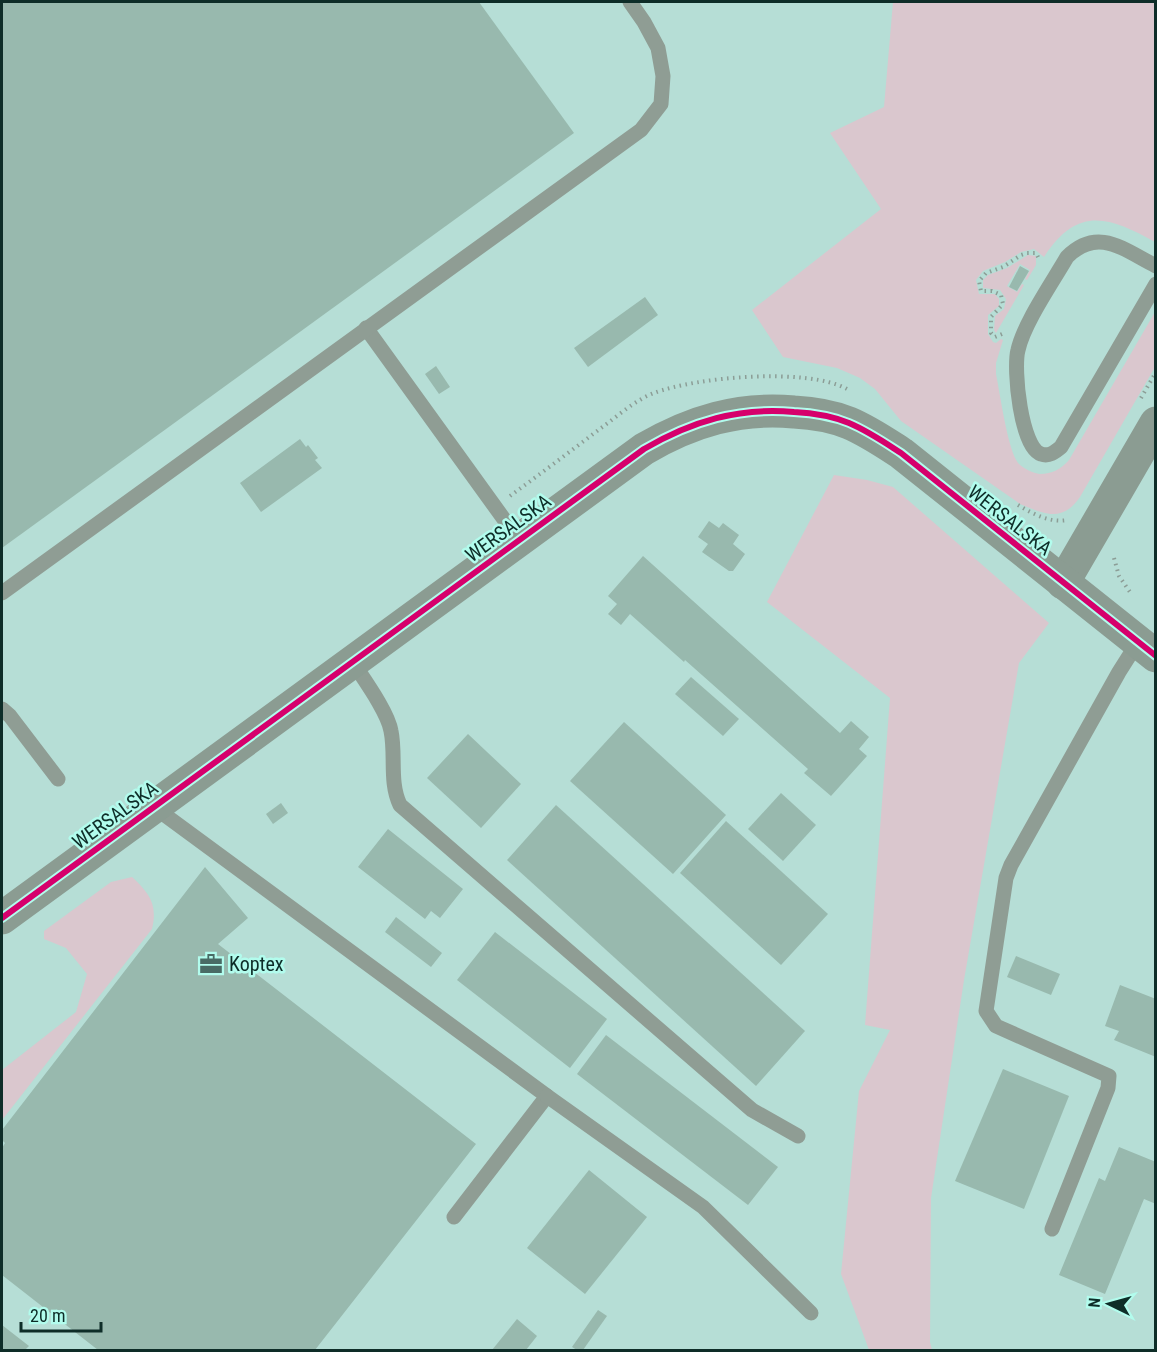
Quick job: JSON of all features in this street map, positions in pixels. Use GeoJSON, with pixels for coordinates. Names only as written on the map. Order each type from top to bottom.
{"type":"FeatureCollection","features":[{"type":"Feature","properties":{"kind":"street","name":"WERSALSKA"},"geometry":{"type":"LineString","coordinates":[[2,918],[644,449],[676,431],[728,414],[779,410],[827,416],[846,422],[881,440],[1063,583],[1155,423]]}},
{"type":"Feature","properties":{"kind":"street"},"geometry":{"type":"LineString","coordinates":[[1063,583],[1147,649]]}},
{"type":"Feature","properties":{"kind":"lane"},"geometry":{"type":"LineString","coordinates":[[2,593],[641,130],[661,104],[663,76],[658,48],[630,2]]}},
{"type":"Feature","properties":{"kind":"lane"},"geometry":{"type":"LineString","coordinates":[[1155,267],[1116,245],[1104,241],[1090,242],[1077,248],[1067,257],[1022,336],[1017,352],[1015,375],[1026,434],[1033,448],[1040,454],[1051,454],[1061,447],[1155,284]]}},
{"type":"Feature","properties":{"kind":"lane"},"geometry":{"type":"LineString","coordinates":[[366,328],[519,540]]}},
{"type":"Feature","properties":{"kind":"lane"},"geometry":{"type":"LineString","coordinates":[[1052,1229],[1108,1088],[1109,1076],[996,1026],[986,1011],[1004,889],[1011,865],[1119,672],[1147,649]]}},
{"type":"Feature","properties":{"kind":"lane"},"geometry":{"type":"LineString","coordinates":[[352,661],[376,698],[391,729],[394,794],[400,805],[752,1110],[798,1136]]}},
{"type":"Feature","properties":{"kind":"lane"},"geometry":{"type":"LineString","coordinates":[[2,709],[10,716],[58,779]]}},
{"type":"Feature","properties":{"kind":"lane"},"geometry":{"type":"LineString","coordinates":[[154,807],[703,1208],[811,1312]]}},
{"type":"Feature","properties":{"kind":"lane"},"geometry":{"type":"LineString","coordinates":[[454,1217],[547,1096]]}},
{"type":"Feature","properties":{"kind":"path"},"geometry":{"type":"LineString","coordinates":[[1003,334],[995,338],[991,333],[991,317],[1002,304],[1001,295],[992,291],[981,291],[979,281],[986,273],[1003,267],[1027,253],[1036,253],[1041,264]]}},
{"type":"Feature","properties":{"kind":"shaded area"},"geometry":{"type":"Polygon","coordinates":[[[893,2],[1155,2],[1155,242],[1123,226],[1109,222],[1082,223],[1069,229],[1044,257],[1034,249],[1021,252],[983,271],[976,280],[979,294],[995,294],[999,299],[999,306],[988,315],[988,334],[993,342],[1003,340],[996,363],[996,374],[1011,448],[1023,468],[1040,474],[1056,470],[1069,460],[1155,312],[1155,367],[1080,497],[1067,510],[1060,513],[1045,513],[1020,504],[901,421],[875,389],[860,378],[837,368],[783,357],[752,310],[881,209],[830,133],[884,107],[893,2]]]}},
{"type":"Feature","properties":{"kind":"shaded area"},"geometry":{"type":"Polygon","coordinates":[[[1028,255],[1036,256],[1036,265],[1027,280],[1025,279],[1030,270],[1020,264],[1007,286],[1017,292],[1022,284],[1024,285],[996,333],[994,330],[995,316],[1004,309],[1006,299],[1000,290],[983,288],[983,280],[988,275],[1007,268],[1028,255]]]}},
{"type":"Feature","properties":{"kind":"shaded area"},"geometry":{"type":"Polygon","coordinates":[[[834,475],[893,487],[1049,623],[1019,663],[964,980],[931,1198],[930,1342],[932,1350],[869,1350],[841,1274],[859,1091],[890,1030],[865,1025],[890,698],[767,602],[834,475]]]}},
{"type":"Feature","properties":{"kind":"shaded area"},"geometry":{"type":"Polygon","coordinates":[[[132,877],[151,900],[154,913],[152,929],[2,1120],[2,1070],[76,1012],[87,974],[66,948],[44,939],[44,931],[111,882],[132,877]]]}},
{"type":"Feature","properties":{"kind":"building"},"geometry":{"type":"Polygon","coordinates":[[[2,2],[479,2],[574,133],[2,548],[2,2]]]}},
{"type":"Feature","properties":{"kind":"building"},"geometry":{"type":"Polygon","coordinates":[[[1020,266],[1029,271],[1017,291],[1009,287],[1020,266]]]}},
{"type":"Feature","properties":{"kind":"building"},"geometry":{"type":"Polygon","coordinates":[[[645,297],[658,315],[588,367],[574,348],[645,297]]]}},
{"type":"Feature","properties":{"kind":"building"},"geometry":{"type":"Polygon","coordinates":[[[436,366],[450,387],[439,394],[425,374],[436,366]]]}},
{"type":"Feature","properties":{"kind":"building"},"geometry":{"type":"Polygon","coordinates":[[[300,439],[318,458],[315,460],[322,468],[261,512],[240,483],[300,439]]]}},
{"type":"Feature","properties":{"kind":"building"},"geometry":{"type":"Polygon","coordinates":[[[709,521],[719,528],[723,523],[739,535],[733,544],[745,554],[733,571],[729,571],[702,552],[708,544],[698,537],[709,521]]]}},
{"type":"Feature","properties":{"kind":"building"},"geometry":{"type":"Polygon","coordinates":[[[643,556],[840,733],[851,721],[869,737],[859,749],[867,756],[831,796],[804,773],[808,769],[630,614],[621,625],[608,614],[617,604],[608,596],[643,556]]]}},
{"type":"Feature","properties":{"kind":"building"},"geometry":{"type":"Polygon","coordinates":[[[691,677],[739,719],[723,736],[675,694],[691,677]]]}},
{"type":"Feature","properties":{"kind":"building"},"geometry":{"type":"Polygon","coordinates":[[[624,722],[726,815],[673,874],[570,781],[624,722]]]}},
{"type":"Feature","properties":{"kind":"building"},"geometry":{"type":"Polygon","coordinates":[[[468,734],[521,784],[481,828],[427,778],[468,734]]]}},
{"type":"Feature","properties":{"kind":"building"},"geometry":{"type":"Polygon","coordinates":[[[781,793],[816,825],[783,861],[748,829],[781,793]]]}},
{"type":"Feature","properties":{"kind":"building"},"geometry":{"type":"Polygon","coordinates":[[[281,803],[288,813],[273,824],[266,814],[281,803]]]}},
{"type":"Feature","properties":{"kind":"building"},"geometry":{"type":"Polygon","coordinates":[[[556,805],[805,1031],[756,1086],[507,860],[556,805]]]}},
{"type":"Feature","properties":{"kind":"building"},"geometry":{"type":"Polygon","coordinates":[[[726,821],[828,914],[781,965],[680,873],[726,821]]]}},
{"type":"Feature","properties":{"kind":"building"},"geometry":{"type":"Polygon","coordinates":[[[388,829],[463,889],[440,918],[431,911],[425,919],[358,867],[388,829]]]}},
{"type":"Feature","properties":{"kind":"building"},"geometry":{"type":"Polygon","coordinates":[[[205,867],[248,918],[218,944],[476,1144],[315,1350],[98,1350],[2,1275],[2,1148],[5,1143],[2,1140],[2,1130],[205,867]]]}},
{"type":"Feature","properties":{"kind":"building"},"geometry":{"type":"Polygon","coordinates":[[[396,917],[442,953],[431,967],[385,932],[396,917]]]}},
{"type":"Feature","properties":{"kind":"building"},"geometry":{"type":"Polygon","coordinates":[[[495,932],[607,1019],[570,1068],[457,980],[495,932]]]}},
{"type":"Feature","properties":{"kind":"building"},"geometry":{"type":"Polygon","coordinates":[[[1016,956],[1060,974],[1051,995],[1007,977],[1016,956]]]}},
{"type":"Feature","properties":{"kind":"building"},"geometry":{"type":"Polygon","coordinates":[[[1120,985],[1156,999],[1156,1057],[1114,1040],[1119,1031],[1105,1026],[1120,985]]]}},
{"type":"Feature","properties":{"kind":"building"},"geometry":{"type":"Polygon","coordinates":[[[606,1035],[778,1167],[748,1205],[577,1074],[606,1035]]]}},
{"type":"Feature","properties":{"kind":"building"},"geometry":{"type":"Polygon","coordinates":[[[1003,1069],[1069,1096],[1024,1209],[955,1181],[1003,1069]]]}},
{"type":"Feature","properties":{"kind":"building"},"geometry":{"type":"Polygon","coordinates":[[[1119,1147],[1156,1162],[1156,1204],[1144,1199],[1105,1294],[1059,1275],[1099,1178],[1105,1181],[1119,1147]]]}},
{"type":"Feature","properties":{"kind":"building"},"geometry":{"type":"Polygon","coordinates":[[[589,1170],[647,1217],[585,1294],[527,1248],[589,1170]]]}},
{"type":"Feature","properties":{"kind":"building"},"geometry":{"type":"Polygon","coordinates":[[[598,1310],[607,1316],[583,1350],[572,1347],[598,1310]]]}},
{"type":"Feature","properties":{"kind":"building"},"geometry":{"type":"Polygon","coordinates":[[[517,1319],[537,1336],[526,1350],[492,1350],[517,1319]]]}},
{"type":"Feature","properties":{"kind":"building"},"geometry":{"type":"Polygon","coordinates":[[[2,1325],[29,1346],[25,1350],[2,1350],[2,1325]]]}},
{"type":"Feature","properties":{"kind":"cycle path"},"geometry":{"type":"LineString","coordinates":[[2,918],[644,449],[680,431],[716,418],[754,412],[801,412],[836,418],[876,437],[901,453],[1156,656]]}},
{"type":"Feature","properties":{"kind":"place","name":"Koptex"},"geometry":{"type":"Point","coordinates":[211,964]}}]}
